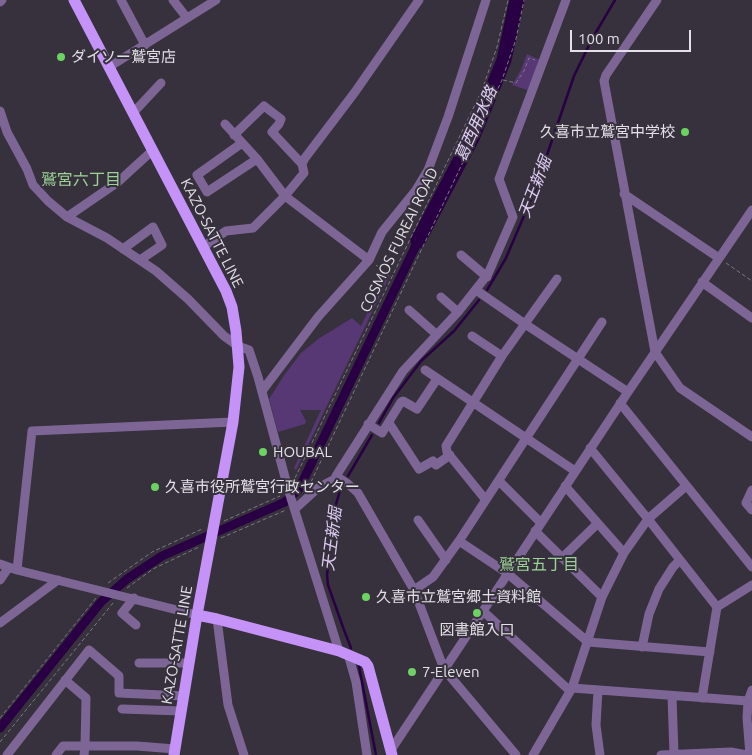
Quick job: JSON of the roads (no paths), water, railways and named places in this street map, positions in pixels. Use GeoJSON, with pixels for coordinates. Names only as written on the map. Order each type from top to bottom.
{"type":"FeatureCollection","features":[{"type":"Feature","properties":{"kind":"main road","name":"KAZO-SATTE LINE"},"geometry":{"type":"LineString","coordinates":[[74,0],[226,291],[232,308],[238,346],[238,392],[234,422],[197,615],[174,752]]}},
{"type":"Feature","properties":{"kind":"main road"},"geometry":{"type":"LineString","coordinates":[[197,615],[344,652],[365,662],[368,666],[392,752]]}},
{"type":"Feature","properties":{"kind":"street"},"geometry":{"type":"LineString","coordinates":[[121,0],[145,45]]}},
{"type":"Feature","properties":{"kind":"street"},"geometry":{"type":"LineString","coordinates":[[173,0],[187,18]]}},
{"type":"Feature","properties":{"kind":"street"},"geometry":{"type":"LineString","coordinates":[[109,67],[216,0]]}},
{"type":"Feature","properties":{"kind":"street"},"geometry":{"type":"LineString","coordinates":[[302,164],[356,92],[419,0]]}},
{"type":"Feature","properties":{"kind":"street"},"geometry":{"type":"LineString","coordinates":[[292,506],[335,479],[403,371],[458,312],[487,277],[513,217],[499,180],[566,0]]}},
{"type":"Feature","properties":{"kind":"street"},"geometry":{"type":"LineString","coordinates":[[657,0],[606,75],[604,81],[654,352],[680,388],[752,437]]}},
{"type":"Feature","properties":{"kind":"street"},"geometry":{"type":"LineString","coordinates":[[262,391],[318,317],[369,260],[382,232],[416,190],[428,170],[448,117],[482,1]]}},
{"type":"Feature","properties":{"kind":"street"},"geometry":{"type":"LineString","coordinates":[[134,114],[161,84]]}},
{"type":"Feature","properties":{"kind":"street"},"geometry":{"type":"LineString","coordinates":[[204,247],[226,231],[253,228],[285,196],[304,173],[302,164],[272,132],[280,124],[281,118],[264,106],[234,135]]}},
{"type":"Feature","properties":{"kind":"street"},"geometry":{"type":"LineString","coordinates":[[0,110],[7,132],[32,185],[48,202],[67,217],[107,238],[156,271],[188,299],[224,336],[238,346],[249,350],[262,391],[287,492],[356,682],[367,755]]}},
{"type":"Feature","properties":{"kind":"street"},"geometry":{"type":"LineString","coordinates":[[225,124],[257,159],[285,196],[369,260]]}},
{"type":"Feature","properties":{"kind":"street"},"geometry":{"type":"LineString","coordinates":[[242,143],[197,175],[207,192],[257,159]]}},
{"type":"Feature","properties":{"kind":"street"},"geometry":{"type":"LineString","coordinates":[[67,217],[118,182],[153,150]]}},
{"type":"Feature","properties":{"kind":"street"},"geometry":{"type":"LineString","coordinates":[[624,194],[719,258]]}},
{"type":"Feature","properties":{"kind":"street"},"geometry":{"type":"LineString","coordinates":[[392,752],[444,669],[590,448],[752,210]]}},
{"type":"Feature","properties":{"kind":"street"},"geometry":{"type":"LineString","coordinates":[[124,249],[153,227],[162,245],[140,260]]}},
{"type":"Feature","properties":{"kind":"street"},"geometry":{"type":"LineString","coordinates":[[460,255],[487,277]]}},
{"type":"Feature","properties":{"kind":"street"},"geometry":{"type":"LineString","coordinates":[[485,499],[447,452],[446,446],[502,356],[557,279]]}},
{"type":"Feature","properties":{"kind":"street"},"geometry":{"type":"LineString","coordinates":[[702,282],[752,318]]}},
{"type":"Feature","properties":{"kind":"street"},"geometry":{"type":"LineString","coordinates":[[476,290],[628,392]]}},
{"type":"Feature","properties":{"kind":"street"},"geometry":{"type":"LineString","coordinates":[[441,297],[458,312]]}},
{"type":"Feature","properties":{"kind":"street"},"geometry":{"type":"LineString","coordinates":[[409,310],[436,334]]}},
{"type":"Feature","properties":{"kind":"street"},"geometry":{"type":"LineString","coordinates":[[414,590],[433,577],[446,560],[602,322]]}},
{"type":"Feature","properties":{"kind":"street"},"geometry":{"type":"LineString","coordinates":[[472,336],[502,356]]}},
{"type":"Feature","properties":{"kind":"street"},"geometry":{"type":"LineString","coordinates":[[425,370],[575,471]]}},
{"type":"Feature","properties":{"kind":"street"},"geometry":{"type":"LineString","coordinates":[[368,424],[382,433],[403,401],[417,409],[437,379]]}},
{"type":"Feature","properties":{"kind":"street"},"geometry":{"type":"LineString","coordinates":[[620,403],[752,567]]}},
{"type":"Feature","properties":{"kind":"street"},"geometry":{"type":"LineString","coordinates":[[0,580],[13,569],[32,431],[234,422]]}},
{"type":"Feature","properties":{"kind":"street"},"geometry":{"type":"LineString","coordinates":[[388,423],[419,469],[434,461],[436,465],[450,455]]}},
{"type":"Feature","properties":{"kind":"street"},"geometry":{"type":"LineString","coordinates":[[590,448],[648,518],[717,607],[702,698]]}},
{"type":"Feature","properties":{"kind":"street"},"geometry":{"type":"LineString","coordinates":[[336,476],[358,493],[414,590],[444,669],[516,755]]}},
{"type":"Feature","properties":{"kind":"street"},"geometry":{"type":"LineString","coordinates":[[499,481],[541,523]]}},
{"type":"Feature","properties":{"kind":"street"},"geometry":{"type":"LineString","coordinates":[[565,486],[624,554]]}},
{"type":"Feature","properties":{"kind":"street"},"geometry":{"type":"LineString","coordinates":[[533,755],[571,690],[602,597],[624,554],[648,518],[686,486]]}},
{"type":"Feature","properties":{"kind":"street"},"geometry":{"type":"LineString","coordinates":[[752,490],[746,503],[752,510]]}},
{"type":"Feature","properties":{"kind":"street"},"geometry":{"type":"LineString","coordinates":[[418,520],[446,560]]}},
{"type":"Feature","properties":{"kind":"street"},"geometry":{"type":"LineString","coordinates":[[562,558],[597,524]]}},
{"type":"Feature","properties":{"kind":"street"},"geometry":{"type":"LineString","coordinates":[[535,532],[602,597]]}},
{"type":"Feature","properties":{"kind":"street"},"geometry":{"type":"LineString","coordinates":[[459,541],[507,573],[588,642],[710,652]]}},
{"type":"Feature","properties":{"kind":"street"},"geometry":{"type":"LineString","coordinates":[[642,647],[649,614],[659,589],[673,567],[680,560]]}},
{"type":"Feature","properties":{"kind":"street"},"geometry":{"type":"LineString","coordinates":[[0,564],[13,569],[120,594],[197,615]]}},
{"type":"Feature","properties":{"kind":"street"},"geometry":{"type":"LineString","coordinates":[[0,623],[58,580]]}},
{"type":"Feature","properties":{"kind":"street"},"geometry":{"type":"LineString","coordinates":[[717,607],[752,585]]}},
{"type":"Feature","properties":{"kind":"street"},"geometry":{"type":"LineString","coordinates":[[134,598],[122,612],[136,626]]}},
{"type":"Feature","properties":{"kind":"street"},"geometry":{"type":"LineString","coordinates":[[482,611],[571,690],[598,690],[748,701]]}},
{"type":"Feature","properties":{"kind":"street"},"geometry":{"type":"LineString","coordinates":[[217,619],[228,705],[244,755]]}},
{"type":"Feature","properties":{"kind":"street"},"geometry":{"type":"LineString","coordinates":[[7,755],[89,650],[119,676],[119,693],[184,696]]}},
{"type":"Feature","properties":{"kind":"street"},"geometry":{"type":"LineString","coordinates":[[139,663],[189,663]]}},
{"type":"Feature","properties":{"kind":"street"},"geometry":{"type":"LineString","coordinates":[[65,680],[86,698],[84,750]]}},
{"type":"Feature","properties":{"kind":"street"},"geometry":{"type":"LineString","coordinates":[[598,690],[596,725],[600,755]]}},
{"type":"Feature","properties":{"kind":"street"},"geometry":{"type":"LineString","coordinates":[[661,755],[730,752],[749,755],[747,718],[748,701],[752,690]]}},
{"type":"Feature","properties":{"kind":"street"},"geometry":{"type":"LineString","coordinates":[[672,696],[674,754]]}},
{"type":"Feature","properties":{"kind":"street"},"geometry":{"type":"LineString","coordinates":[[122,709],[181,712]]}},
{"type":"Feature","properties":{"kind":"street"},"geometry":{"type":"LineString","coordinates":[[56,755],[63,746],[84,750],[137,746],[174,752]]}},
{"type":"Feature","properties":{"kind":"waterway","name":"葛西用水路"},"geometry":{"type":"LineString","coordinates":[[418,241],[473,136],[504,60],[517,0]]}},
{"type":"Feature","properties":{"kind":"waterway","name":"天王新堀"},"geometry":{"type":"LineString","coordinates":[[487,290],[506,258],[535,190],[574,76],[592,39],[615,0]]}},
{"type":"Feature","properties":{"kind":"waterway"},"geometry":{"type":"LineString","coordinates":[[0,728],[101,602],[127,579],[162,556],[285,502],[299,489],[418,241]]}},
{"type":"Feature","properties":{"kind":"waterway","name":"天王新堀"},"geometry":{"type":"LineString","coordinates":[[379,423],[393,398],[421,361],[454,331],[479,300]]}},
{"type":"Feature","properties":{"kind":"waterway","name":"天王新堀"},"geometry":{"type":"LineString","coordinates":[[348,476],[372,435]]}},
{"type":"Feature","properties":{"kind":"waterway","name":"天王新堀"},"geometry":{"type":"LineString","coordinates":[[341,487],[334,511],[327,575],[328,585],[351,648]]}},
{"type":"Feature","properties":{"kind":"waterway","name":"天王新堀"},"geometry":{"type":"LineString","coordinates":[[359,666],[376,755]]}},
{"type":"Feature","properties":{"kind":"place","name":"ダイソー鷲宮店"},"geometry":{"type":"Point","coordinates":[61,57]}},
{"type":"Feature","properties":{"kind":"place","name":"久喜市立鷲宮中学校"},"geometry":{"type":"Point","coordinates":[685,132]}},
{"type":"Feature","properties":{"kind":"place","name":"HOUBAL"},"geometry":{"type":"Point","coordinates":[263,452]}},
{"type":"Feature","properties":{"kind":"place","name":"久喜市役所鷲宮行政センター"},"geometry":{"type":"Point","coordinates":[155,487]}},
{"type":"Feature","properties":{"kind":"place","name":"久喜市立鷲宮郷土資料館"},"geometry":{"type":"Point","coordinates":[366,597]}},
{"type":"Feature","properties":{"kind":"place","name":"図書館入口"},"geometry":{"type":"Point","coordinates":[477,613]}},
{"type":"Feature","properties":{"kind":"place","name":"7-Eleven"},"geometry":{"type":"Point","coordinates":[412,672]}},
{"type":"Feature","properties":{"kind":"district","name":"鷲宮六丁目"},"geometry":{"type":"Point","coordinates":[81,180]}},
{"type":"Feature","properties":{"kind":"district","name":"鷲宮五丁目"},"geometry":{"type":"Point","coordinates":[539,565]}}]}
